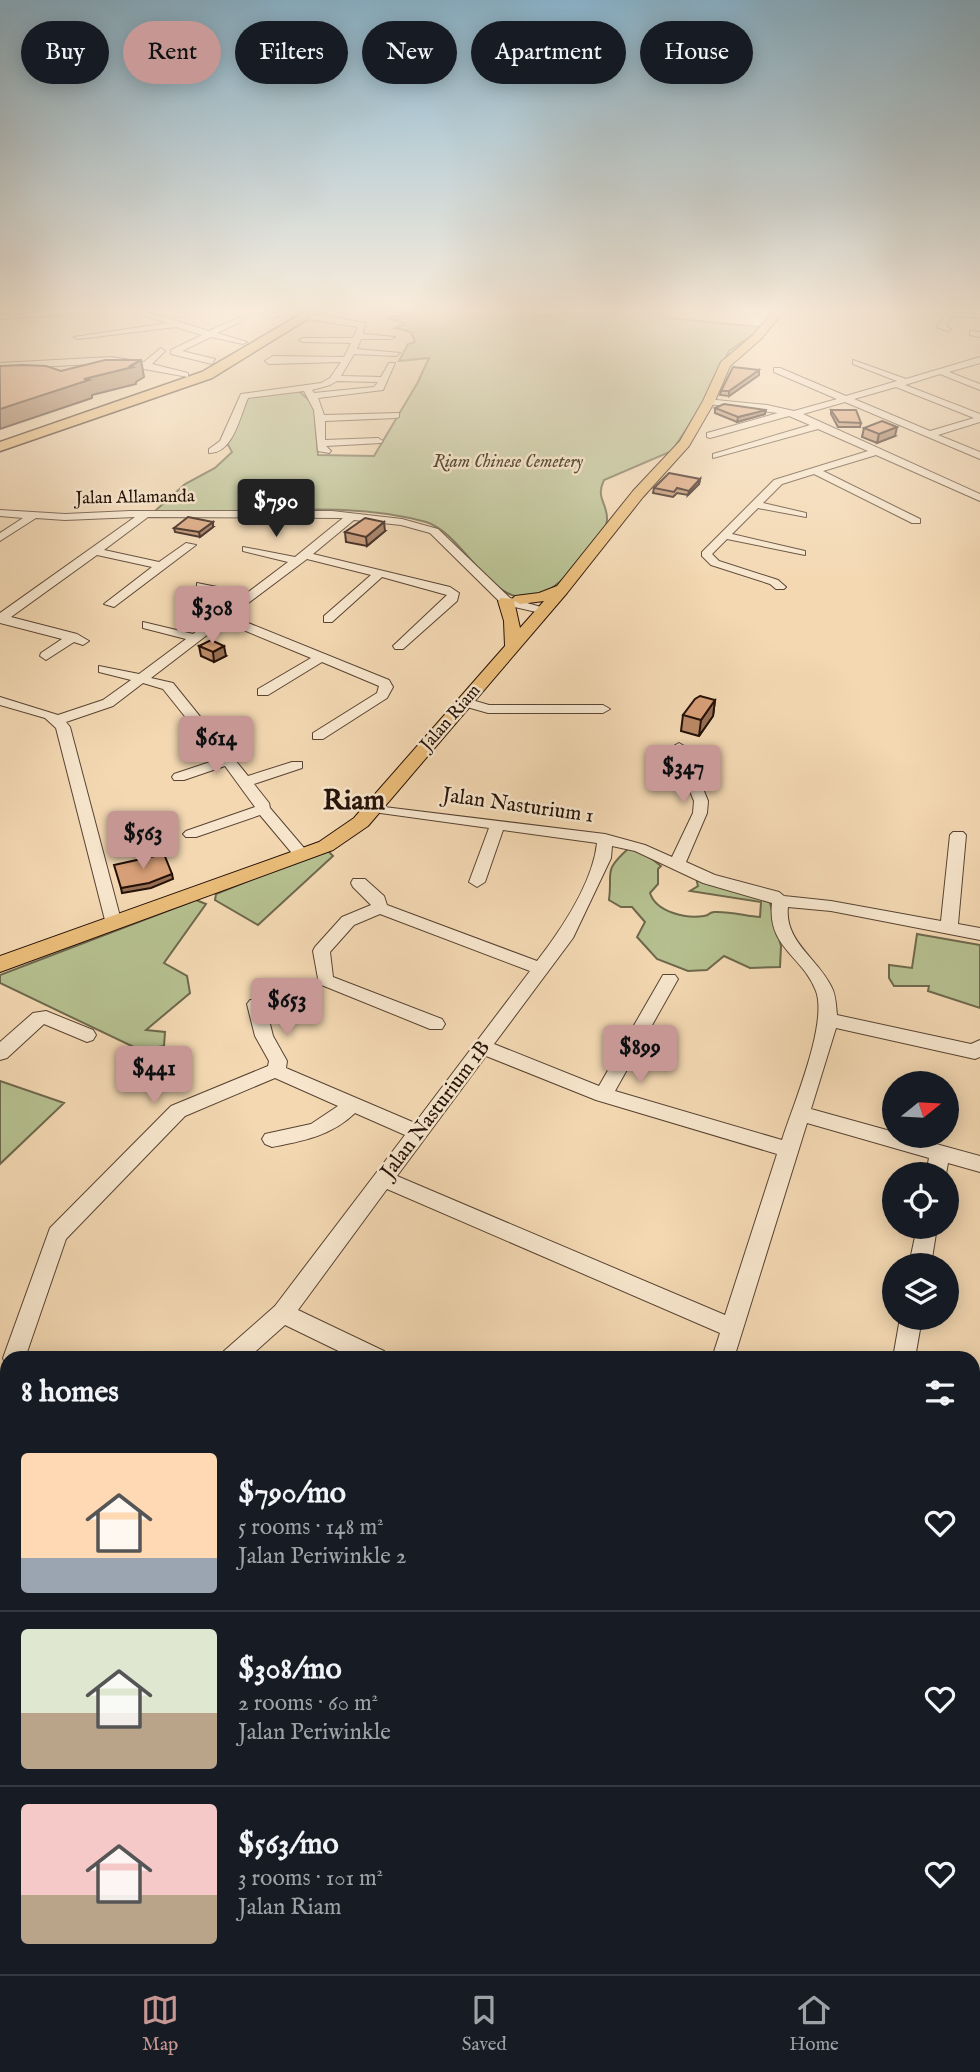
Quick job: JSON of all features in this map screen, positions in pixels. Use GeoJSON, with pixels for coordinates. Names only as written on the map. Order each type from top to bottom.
{"type":"FeatureCollection","features":[{"type":"Feature","properties":{"kind":"highway"},"geometry":{"type":"LineString","coordinates":[[2,441],[110,402]]}},
{"type":"Feature","properties":{"kind":"highway"},"geometry":{"type":"LineString","coordinates":[[2,441],[56,427],[128,402]]}},
{"type":"Feature","properties":{"kind":"main road","name":"Jalan Riam"},"geometry":{"type":"LineString","coordinates":[[0,964],[302,855],[344,835],[373,808],[562,590],[638,494],[685,443],[708,402]]}},
{"type":"Feature","properties":{"kind":"main road"},"geometry":{"type":"LineString","coordinates":[[513,647],[508,598],[541,597],[562,590]]}},
{"type":"Feature","properties":{"kind":"street"},"geometry":{"type":"LineString","coordinates":[[212,451],[224,443],[241,402]]}},
{"type":"Feature","properties":{"kind":"street"},"geometry":{"type":"LineString","coordinates":[[314,402],[322,418],[323,447],[378,440]]}},
{"type":"Feature","properties":{"kind":"street"},"geometry":{"type":"LineString","coordinates":[[717,402],[791,413],[980,498]]}},
{"type":"Feature","properties":{"kind":"street"},"geometry":{"type":"LineString","coordinates":[[710,435],[835,402]]}},
{"type":"Feature","properties":{"kind":"street"},"geometry":{"type":"LineString","coordinates":[[855,402],[980,456]]}},
{"type":"Feature","properties":{"kind":"street"},"geometry":{"type":"LineString","coordinates":[[945,402],[980,418]]}},
{"type":"Feature","properties":{"kind":"street"},"geometry":{"type":"LineString","coordinates":[[322,418],[396,415]]}},
{"type":"Feature","properties":{"kind":"street"},"geometry":{"type":"LineString","coordinates":[[931,435],[980,418]]}},
{"type":"Feature","properties":{"kind":"street"},"geometry":{"type":"LineString","coordinates":[[716,456],[817,426]]}},
{"type":"Feature","properties":{"kind":"street"},"geometry":{"type":"LineString","coordinates":[[780,587],[774,582],[709,560],[706,554],[778,482],[874,452]]}},
{"type":"Feature","properties":{"kind":"street"},"geometry":{"type":"LineString","coordinates":[[813,470],[916,521]]}},
{"type":"Feature","properties":{"kind":"street"},"geometry":{"type":"LineString","coordinates":[[963,490],[980,485]]}},
{"type":"Feature","properties":{"kind":"street"},"geometry":{"type":"LineString","coordinates":[[754,504],[802,515]]}},
{"type":"Feature","properties":{"kind":"street","name":"Jalan Allamanda"},"geometry":{"type":"LineString","coordinates":[[0,513],[32,516],[353,515],[422,526],[434,531],[508,598]]}},
{"type":"Feature","properties":{"kind":"street"},"geometry":{"type":"LineString","coordinates":[[1,618],[146,514]]}},
{"type":"Feature","properties":{"kind":"street"},"geometry":{"type":"LineString","coordinates":[[58,720],[108,703],[301,558],[353,515]]}},
{"type":"Feature","properties":{"kind":"street"},"geometry":{"type":"LineString","coordinates":[[0,538],[32,516]]}},
{"type":"Feature","properties":{"kind":"street"},"geometry":{"type":"LineString","coordinates":[[726,536],[801,553]]}},
{"type":"Feature","properties":{"kind":"street"},"geometry":{"type":"LineString","coordinates":[[110,604],[190,545]]}},
{"type":"Feature","properties":{"kind":"street"},"geometry":{"type":"LineString","coordinates":[[247,549],[380,573],[446,589],[454,596],[399,646]]}},
{"type":"Feature","properties":{"kind":"street"},"geometry":{"type":"LineString","coordinates":[[95,551],[161,566]]}},
{"type":"Feature","properties":{"kind":"street"},"geometry":{"type":"LineString","coordinates":[[328,619],[380,573]]}},
{"type":"Feature","properties":{"kind":"street"},"geometry":{"type":"LineString","coordinates":[[201,585],[249,597]]}},
{"type":"Feature","properties":{"kind":"street"},"geometry":{"type":"LineString","coordinates":[[508,598],[547,607]]}},
{"type":"Feature","properties":{"kind":"street"},"geometry":{"type":"LineString","coordinates":[[222,617],[384,683],[386,687],[382,695],[318,736]]}},
{"type":"Feature","properties":{"kind":"street"},"geometry":{"type":"LineString","coordinates":[[1,618],[78,639],[46,656]]}},
{"type":"Feature","properties":{"kind":"street"},"geometry":{"type":"LineString","coordinates":[[147,625],[195,638]]}},
{"type":"Feature","properties":{"kind":"street"},"geometry":{"type":"LineString","coordinates":[[263,692],[320,657]]}},
{"type":"Feature","properties":{"kind":"street"},"geometry":{"type":"LineString","coordinates":[[104,668],[168,686],[262,803],[262,809],[302,855]]}},
{"type":"Feature","properties":{"kind":"street"},"geometry":{"type":"LineString","coordinates":[[0,701],[58,720],[64,727],[114,924]]}},
{"type":"Feature","properties":{"kind":"street"},"geometry":{"type":"LineString","coordinates":[[465,702],[488,709],[603,709]]}},
{"type":"Feature","properties":{"kind":"street"},"geometry":{"type":"LineString","coordinates":[[677,864],[700,813],[701,802],[679,747]]}},
{"type":"Feature","properties":{"kind":"street"},"geometry":{"type":"LineString","coordinates":[[179,777],[227,761]]}},
{"type":"Feature","properties":{"kind":"street"},"geometry":{"type":"LineString","coordinates":[[245,782],[297,765]]}},
{"type":"Feature","properties":{"kind":"street","name":"Jalan Nasturium 1"},"geometry":{"type":"LineString","coordinates":[[373,808],[605,839],[640,848],[709,879],[773,896],[780,901],[831,906],[980,934]]}},
{"type":"Feature","properties":{"kind":"street"},"geometry":{"type":"LineString","coordinates":[[191,834],[262,809]]}},
{"type":"Feature","properties":{"kind":"street"},"geometry":{"type":"LineString","coordinates":[[477,882],[498,824]]}},
{"type":"Feature","properties":{"kind":"street"},"geometry":{"type":"LineString","coordinates":[[949,928],[958,835]]}},
{"type":"Feature","properties":{"kind":"street","name":"Jalan Nasturium 1B"},"geometry":{"type":"LineString","coordinates":[[240,1351],[283,1313],[567,934],[603,858],[605,839]]}},
{"type":"Feature","properties":{"kind":"street"},"geometry":{"type":"LineString","coordinates":[[359,883],[378,900],[380,908]]}},
{"type":"Feature","properties":{"kind":"street"},"geometry":{"type":"LineString","coordinates":[[726,1351],[829,1020],[825,990],[814,972],[785,941],[777,915],[780,901]]}},
{"type":"Feature","properties":{"kind":"street"},"geometry":{"type":"LineString","coordinates":[[436,1024],[325,979],[321,951],[348,921],[380,908],[541,969]]}},
{"type":"Feature","properties":{"kind":"street"},"geometry":{"type":"LineString","coordinates":[[603,1095],[669,979]]}},
{"type":"Feature","properties":{"kind":"street"},"geometry":{"type":"LineString","coordinates":[[256,1004],[264,1037],[278,1061],[276,1072]]}},
{"type":"Feature","properties":{"kind":"street"},"geometry":{"type":"LineString","coordinates":[[0,1053],[39,1018],[46,1017],[87,1035]]}},
{"type":"Feature","properties":{"kind":"street"},"geometry":{"type":"LineString","coordinates":[[829,1020],[978,1051]]}},
{"type":"Feature","properties":{"kind":"street"},"geometry":{"type":"LineString","coordinates":[[483,1048],[603,1095],[788,1149]]}},
{"type":"Feature","properties":{"kind":"street"},"geometry":{"type":"LineString","coordinates":[[16,1351],[57,1234],[178,1111],[266,1073],[276,1072],[419,1133]]}},
{"type":"Feature","properties":{"kind":"street"},"geometry":{"type":"LineString","coordinates":[[272,1139],[334,1123],[352,1104]]}},
{"type":"Feature","properties":{"kind":"street"},"geometry":{"type":"LineString","coordinates":[[799,1113],[980,1164]]}},
{"type":"Feature","properties":{"kind":"street"},"geometry":{"type":"LineString","coordinates":[[938,1162],[940,1153]]}},
{"type":"Feature","properties":{"kind":"street"},"geometry":{"type":"LineString","coordinates":[[384,1179],[734,1329]]}},
{"type":"Feature","properties":{"kind":"street"},"geometry":{"type":"LineString","coordinates":[[283,1313],[362,1351]]}},
{"type":"Feature","properties":{"kind":"street"},"geometry":{"type":"LineString","coordinates":[[905,1351],[909,1330]]}},
{"type":"Feature","properties":{"kind":"green space","name":"Riam Chinese Cemetery"},"geometry":{"type":"Polygon","coordinates":[[[242,402],[311,402],[314,405],[318,455],[374,456],[406,402],[703,402],[672,451],[604,480],[601,497],[607,520],[599,539],[581,561],[550,589],[525,598],[509,594],[494,584],[440,529],[405,517],[339,510],[155,511],[185,484],[215,468],[232,452],[227,443],[242,402]]]}},
{"type":"Feature","properties":{"kind":"green space"},"geometry":{"type":"Polygon","coordinates":[[[629,848],[648,856],[661,866],[658,869],[658,884],[650,893],[658,905],[672,913],[697,917],[720,912],[760,917],[761,902],[690,891],[698,886],[696,878],[769,899],[781,946],[780,967],[750,968],[724,956],[707,970],[688,971],[657,959],[637,937],[645,922],[632,907],[621,907],[609,900],[610,872],[615,862],[629,848]]]}},
{"type":"Feature","properties":{"kind":"green space"},"geometry":{"type":"Polygon","coordinates":[[[328,851],[333,856],[258,925],[215,900],[216,894],[328,851]]]}},
{"type":"Feature","properties":{"kind":"green space"},"geometry":{"type":"Polygon","coordinates":[[[196,900],[206,904],[164,963],[187,976],[190,993],[146,1030],[165,1032],[164,1046],[140,1050],[0,983],[0,975],[196,900]]]}},
{"type":"Feature","properties":{"kind":"green space"},"geometry":{"type":"Polygon","coordinates":[[[917,934],[980,945],[980,1008],[928,991],[929,986],[894,986],[889,978],[889,965],[912,968],[917,934]]]}},
{"type":"Feature","properties":{"kind":"green space"},"geometry":{"type":"Polygon","coordinates":[[[0,1081],[64,1103],[0,1164],[0,1081]]]}},
{"type":"Feature","properties":{"kind":"building"},"geometry":{"type":"Polygon","coordinates":[[[0,402],[21,402],[0,409],[0,402]]]}},
{"type":"Feature","properties":{"kind":"building"},"geometry":{"type":"Polygon","coordinates":[[[724,404],[766,410],[738,417],[715,408],[724,404]]]}},
{"type":"Feature","properties":{"kind":"building"},"geometry":{"type":"Polygon","coordinates":[[[831,410],[856,410],[861,423],[839,422],[831,410]]]}},
{"type":"Feature","properties":{"kind":"building"},"geometry":{"type":"Polygon","coordinates":[[[882,421],[897,427],[879,434],[864,428],[882,421]]]}},
{"type":"Feature","properties":{"kind":"building"},"geometry":{"type":"Polygon","coordinates":[[[669,473],[700,479],[689,491],[677,488],[674,492],[654,488],[669,473]]]}},
{"type":"Feature","properties":{"kind":"building"},"geometry":{"type":"Polygon","coordinates":[[[188,517],[213,522],[199,532],[174,528],[188,517]]]}},
{"type":"Feature","properties":{"kind":"building"},"geometry":{"type":"Polygon","coordinates":[[[365,518],[384,522],[366,537],[345,532],[365,518]]]}},
{"type":"Feature","properties":{"kind":"building"},"geometry":{"type":"Polygon","coordinates":[[[211,640],[224,646],[213,652],[199,646],[211,640]]]}},
{"type":"Feature","properties":{"kind":"building"},"geometry":{"type":"Polygon","coordinates":[[[700,696],[715,700],[701,720],[683,715],[695,699],[700,696]]]}},
{"type":"Feature","properties":{"kind":"building"},"geometry":{"type":"Polygon","coordinates":[[[164,854],[172,874],[149,883],[121,888],[114,865],[164,854]]]}},
{"type":"Feature","properties":{"kind":"district","name":"Riam"},"geometry":{"type":"Point","coordinates":[354,801]}}]}
